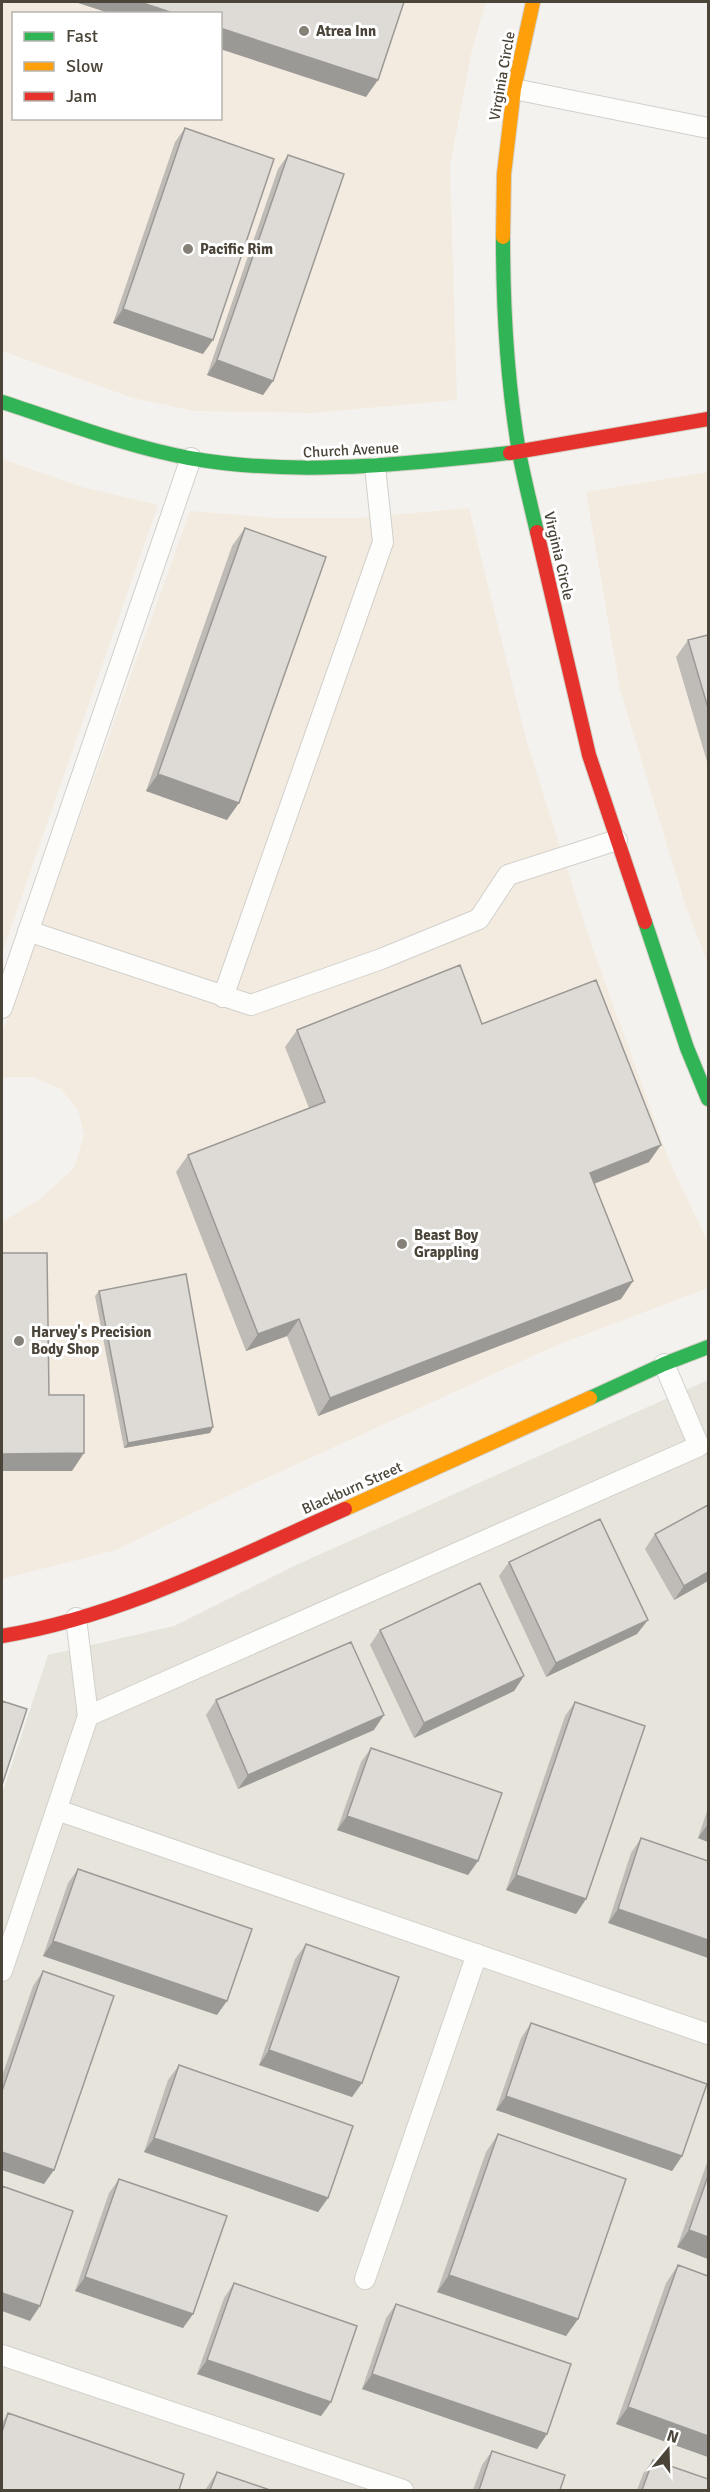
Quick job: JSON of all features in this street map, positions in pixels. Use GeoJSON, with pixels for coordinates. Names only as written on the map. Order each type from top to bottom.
{"type":"FeatureCollection","features":[{"type":"Feature","properties":{"kind":"street","name":"Virginia Circle"},"geometry":{"type":"LineString","coordinates":[[533,2],[514,89],[504,174],[503,275],[510,385],[519,452],[589,755],[687,1048],[708,1099]]}},
{"type":"Feature","properties":{"kind":"street","name":"Church Avenue"},"geometry":{"type":"LineString","coordinates":[[2,402],[135,446],[191,458],[292,469],[375,467],[519,452],[708,419]]}},
{"type":"Feature","properties":{"kind":"street","name":"Blackburn Street"},"geometry":{"type":"LineString","coordinates":[[2,1636],[32,1631],[144,1598],[664,1364],[708,1347]]}},
{"type":"Feature","properties":{"kind":"lane"},"geometry":{"type":"LineString","coordinates":[[514,89],[708,128]]}},
{"type":"Feature","properties":{"kind":"lane"},"geometry":{"type":"LineString","coordinates":[[2,1008],[191,458]]}},
{"type":"Feature","properties":{"kind":"lane"},"geometry":{"type":"LineString","coordinates":[[223,997],[383,542],[375,467]]}},
{"type":"Feature","properties":{"kind":"lane"},"geometry":{"type":"LineString","coordinates":[[28,931],[251,1005],[381,959],[479,919],[507,875],[617,840]]}},
{"type":"Feature","properties":{"kind":"lane"},"geometry":{"type":"LineString","coordinates":[[88,1716],[699,1446],[664,1364]]}},
{"type":"Feature","properties":{"kind":"lane"},"geometry":{"type":"LineString","coordinates":[[2,1971],[88,1716],[76,1618]]}},
{"type":"Feature","properties":{"kind":"lane"},"geometry":{"type":"LineString","coordinates":[[57,1809],[708,2034]]}},
{"type":"Feature","properties":{"kind":"lane"},"geometry":{"type":"LineString","coordinates":[[365,2279],[477,1954]]}},
{"type":"Feature","properties":{"kind":"lane"},"geometry":{"type":"LineString","coordinates":[[2,2355],[403,2490]]}},
{"type":"Feature","properties":{"kind":"shaded area"},"geometry":{"type":"Polygon","coordinates":[[[2,2],[486,2],[471,54],[450,166],[457,400],[312,413],[195,411],[133,398],[2,351],[2,2]]]}},
{"type":"Feature","properties":{"kind":"shaded area"},"geometry":{"type":"Polygon","coordinates":[[[2,459],[82,487],[158,505],[2,953],[2,459]]]}},
{"type":"Feature","properties":{"kind":"shaded area"},"geometry":{"type":"Polygon","coordinates":[[[708,472],[708,964],[684,901],[620,689],[586,492],[708,472]]]}},
{"type":"Feature","properties":{"kind":"shaded area"},"geometry":{"type":"Polygon","coordinates":[[[469,508],[526,739],[587,932],[669,1160],[708,1243],[708,1288],[557,1345],[236,1492],[116,1550],[2,1579],[2,1222],[40,1199],[74,1168],[84,1135],[78,1110],[61,1089],[32,1077],[7,1077],[2,1080],[2,1034],[190,511],[277,518],[359,518],[469,508]]]}},
{"type":"Feature","properties":{"kind":"shaded area"},"geometry":{"type":"Polygon","coordinates":[[[708,1380],[708,2490],[2,2490],[2,1794],[48,1655],[174,1626],[294,1566],[708,1380]]]}},
{"type":"Feature","properties":{"kind":"building","name":"Atrea Inn"},"geometry":{"type":"Polygon","coordinates":[[[140,2],[404,2],[378,80],[222,29],[222,12],[170,12],[140,2]]]}},
{"type":"Feature","properties":{"kind":"building","name":"Pacific Rim"},"geometry":{"type":"Polygon","coordinates":[[[185,128],[274,159],[213,340],[123,309],[185,128]]]}},
{"type":"Feature","properties":{"kind":"building"},"geometry":{"type":"Polygon","coordinates":[[[288,155],[344,174],[273,381],[217,360],[288,155]]]}},
{"type":"Feature","properties":{"kind":"building"},"geometry":{"type":"Polygon","coordinates":[[[245,528],[326,557],[239,803],[158,774],[245,528]]]}},
{"type":"Feature","properties":{"kind":"building"},"geometry":{"type":"Polygon","coordinates":[[[708,635],[708,708],[688,640],[708,635]]]}},
{"type":"Feature","properties":{"kind":"building","name":"Beast Boy Grappling"},"geometry":{"type":"Polygon","coordinates":[[[460,965],[482,1024],[596,980],[661,1145],[590,1173],[633,1281],[330,1398],[299,1319],[258,1334],[188,1155],[325,1102],[297,1030],[460,965]]]}},
{"type":"Feature","properties":{"kind":"building","name":"Harvey's Precision Body Shop"},"geometry":{"type":"Polygon","coordinates":[[[2,1253],[47,1253],[49,1395],[84,1395],[84,1453],[2,1454],[2,1253]]]}},
{"type":"Feature","properties":{"kind":"building"},"geometry":{"type":"Polygon","coordinates":[[[186,1274],[213,1427],[128,1443],[99,1291],[186,1274]]]}},
{"type":"Feature","properties":{"kind":"building"},"geometry":{"type":"Polygon","coordinates":[[[708,1505],[708,1572],[684,1586],[655,1534],[708,1505]]]}},
{"type":"Feature","properties":{"kind":"building"},"geometry":{"type":"Polygon","coordinates":[[[600,1519],[648,1620],[556,1663],[509,1562],[600,1519]]]}},
{"type":"Feature","properties":{"kind":"building"},"geometry":{"type":"Polygon","coordinates":[[[480,1583],[524,1676],[424,1723],[380,1630],[480,1583]]]}},
{"type":"Feature","properties":{"kind":"building"},"geometry":{"type":"Polygon","coordinates":[[[351,1642],[384,1715],[248,1775],[216,1700],[351,1642]]]}},
{"type":"Feature","properties":{"kind":"building"},"geometry":{"type":"Polygon","coordinates":[[[2,1701],[27,1709],[2,1785],[2,1701]]]}},
{"type":"Feature","properties":{"kind":"building"},"geometry":{"type":"Polygon","coordinates":[[[575,1702],[645,1726],[586,1899],[516,1875],[575,1702]]]}},
{"type":"Feature","properties":{"kind":"building"},"geometry":{"type":"Polygon","coordinates":[[[371,1748],[502,1793],[478,1861],[347,1816],[371,1748]]]}},
{"type":"Feature","properties":{"kind":"building"},"geometry":{"type":"Polygon","coordinates":[[[641,1838],[708,1861],[708,1940],[618,1909],[641,1838]]]}},
{"type":"Feature","properties":{"kind":"building"},"geometry":{"type":"Polygon","coordinates":[[[78,1869],[252,1929],[227,2001],[53,1941],[78,1869]]]}},
{"type":"Feature","properties":{"kind":"building"},"geometry":{"type":"Polygon","coordinates":[[[306,1944],[399,1977],[362,2083],[269,2050],[306,1944]]]}},
{"type":"Feature","properties":{"kind":"building"},"geometry":{"type":"Polygon","coordinates":[[[43,1971],[114,1996],[54,2170],[2,2152],[2,2091],[43,1971]]]}},
{"type":"Feature","properties":{"kind":"building"},"geometry":{"type":"Polygon","coordinates":[[[531,2023],[707,2084],[682,2156],[506,2096],[531,2023]]]}},
{"type":"Feature","properties":{"kind":"building"},"geometry":{"type":"Polygon","coordinates":[[[179,2065],[353,2126],[328,2198],[154,2138],[179,2065]]]}},
{"type":"Feature","properties":{"kind":"building"},"geometry":{"type":"Polygon","coordinates":[[[498,2134],[626,2179],[578,2319],[449,2275],[498,2134]]]}},
{"type":"Feature","properties":{"kind":"building"},"geometry":{"type":"Polygon","coordinates":[[[708,2176],[708,2237],[689,2230],[708,2176]]]}},
{"type":"Feature","properties":{"kind":"building"},"geometry":{"type":"Polygon","coordinates":[[[119,2179],[227,2216],[193,2314],[85,2277],[119,2179]]]}},
{"type":"Feature","properties":{"kind":"building"},"geometry":{"type":"Polygon","coordinates":[[[2,2186],[73,2211],[40,2306],[2,2293],[2,2186]]]}},
{"type":"Feature","properties":{"kind":"building"},"geometry":{"type":"Polygon","coordinates":[[[678,2265],[708,2276],[708,2436],[628,2407],[678,2265]]]}},
{"type":"Feature","properties":{"kind":"building"},"geometry":{"type":"Polygon","coordinates":[[[234,2283],[357,2326],[331,2402],[207,2360],[234,2283]]]}},
{"type":"Feature","properties":{"kind":"building"},"geometry":{"type":"Polygon","coordinates":[[[396,2304],[571,2364],[547,2434],[372,2374],[396,2304]]]}},
{"type":"Feature","properties":{"kind":"building"},"geometry":{"type":"Polygon","coordinates":[[[8,2413],[184,2474],[179,2490],[2,2490],[2,2432],[8,2413]]]}},
{"type":"Feature","properties":{"kind":"building"},"geometry":{"type":"Polygon","coordinates":[[[492,2451],[565,2475],[560,2490],[479,2490],[492,2451]]]}},
{"type":"Feature","properties":{"kind":"building"},"geometry":{"type":"Polygon","coordinates":[[[653,2460],[708,2479],[708,2490],[642,2490],[653,2460]]]}},
{"type":"Feature","properties":{"kind":"building"},"geometry":{"type":"Polygon","coordinates":[[[217,2472],[270,2490],[210,2490],[217,2472]]]}},
{"type":"Feature","properties":{"kind":"traffic: fast"},"geometry":{"type":"LineString","coordinates":[[503,237],[505,318],[511,398],[519,452],[537,532]]}},
{"type":"Feature","properties":{"kind":"traffic: fast"},"geometry":{"type":"LineString","coordinates":[[2,402],[142,447],[229,464],[309,468],[350,467],[510,453]]}},
{"type":"Feature","properties":{"kind":"traffic: fast"},"geometry":{"type":"LineString","coordinates":[[645,922],[687,1048],[708,1099]]}},
{"type":"Feature","properties":{"kind":"traffic: fast"},"geometry":{"type":"LineString","coordinates":[[590,1398],[664,1364],[708,1347]]}},
{"type":"Feature","properties":{"kind":"traffic: slow"},"geometry":{"type":"LineString","coordinates":[[503,237],[504,174],[514,89],[533,2]]}},
{"type":"Feature","properties":{"kind":"traffic: slow"},"geometry":{"type":"LineString","coordinates":[[345,1509],[590,1398]]}},
{"type":"Feature","properties":{"kind":"traffic: jam"},"geometry":{"type":"LineString","coordinates":[[510,453],[708,419]]}},
{"type":"Feature","properties":{"kind":"traffic: jam"},"geometry":{"type":"LineString","coordinates":[[537,532],[589,755],[645,922]]}},
{"type":"Feature","properties":{"kind":"traffic: jam"},"geometry":{"type":"LineString","coordinates":[[2,1636],[47,1627],[134,1600],[220,1565],[345,1509]]}},
{"type":"Feature","properties":{"kind":"place","name":"Atrea Inn"},"geometry":{"type":"Point","coordinates":[304,31]}},
{"type":"Feature","properties":{"kind":"place","name":"Pacific Rim"},"geometry":{"type":"Point","coordinates":[188,249]}},
{"type":"Feature","properties":{"kind":"place","name":"Beast Boy Grappling"},"geometry":{"type":"Point","coordinates":[402,1244]}},
{"type":"Feature","properties":{"kind":"place","name":"Harvey's Precision Body Shop"},"geometry":{"type":"Point","coordinates":[19,1341]}}]}
